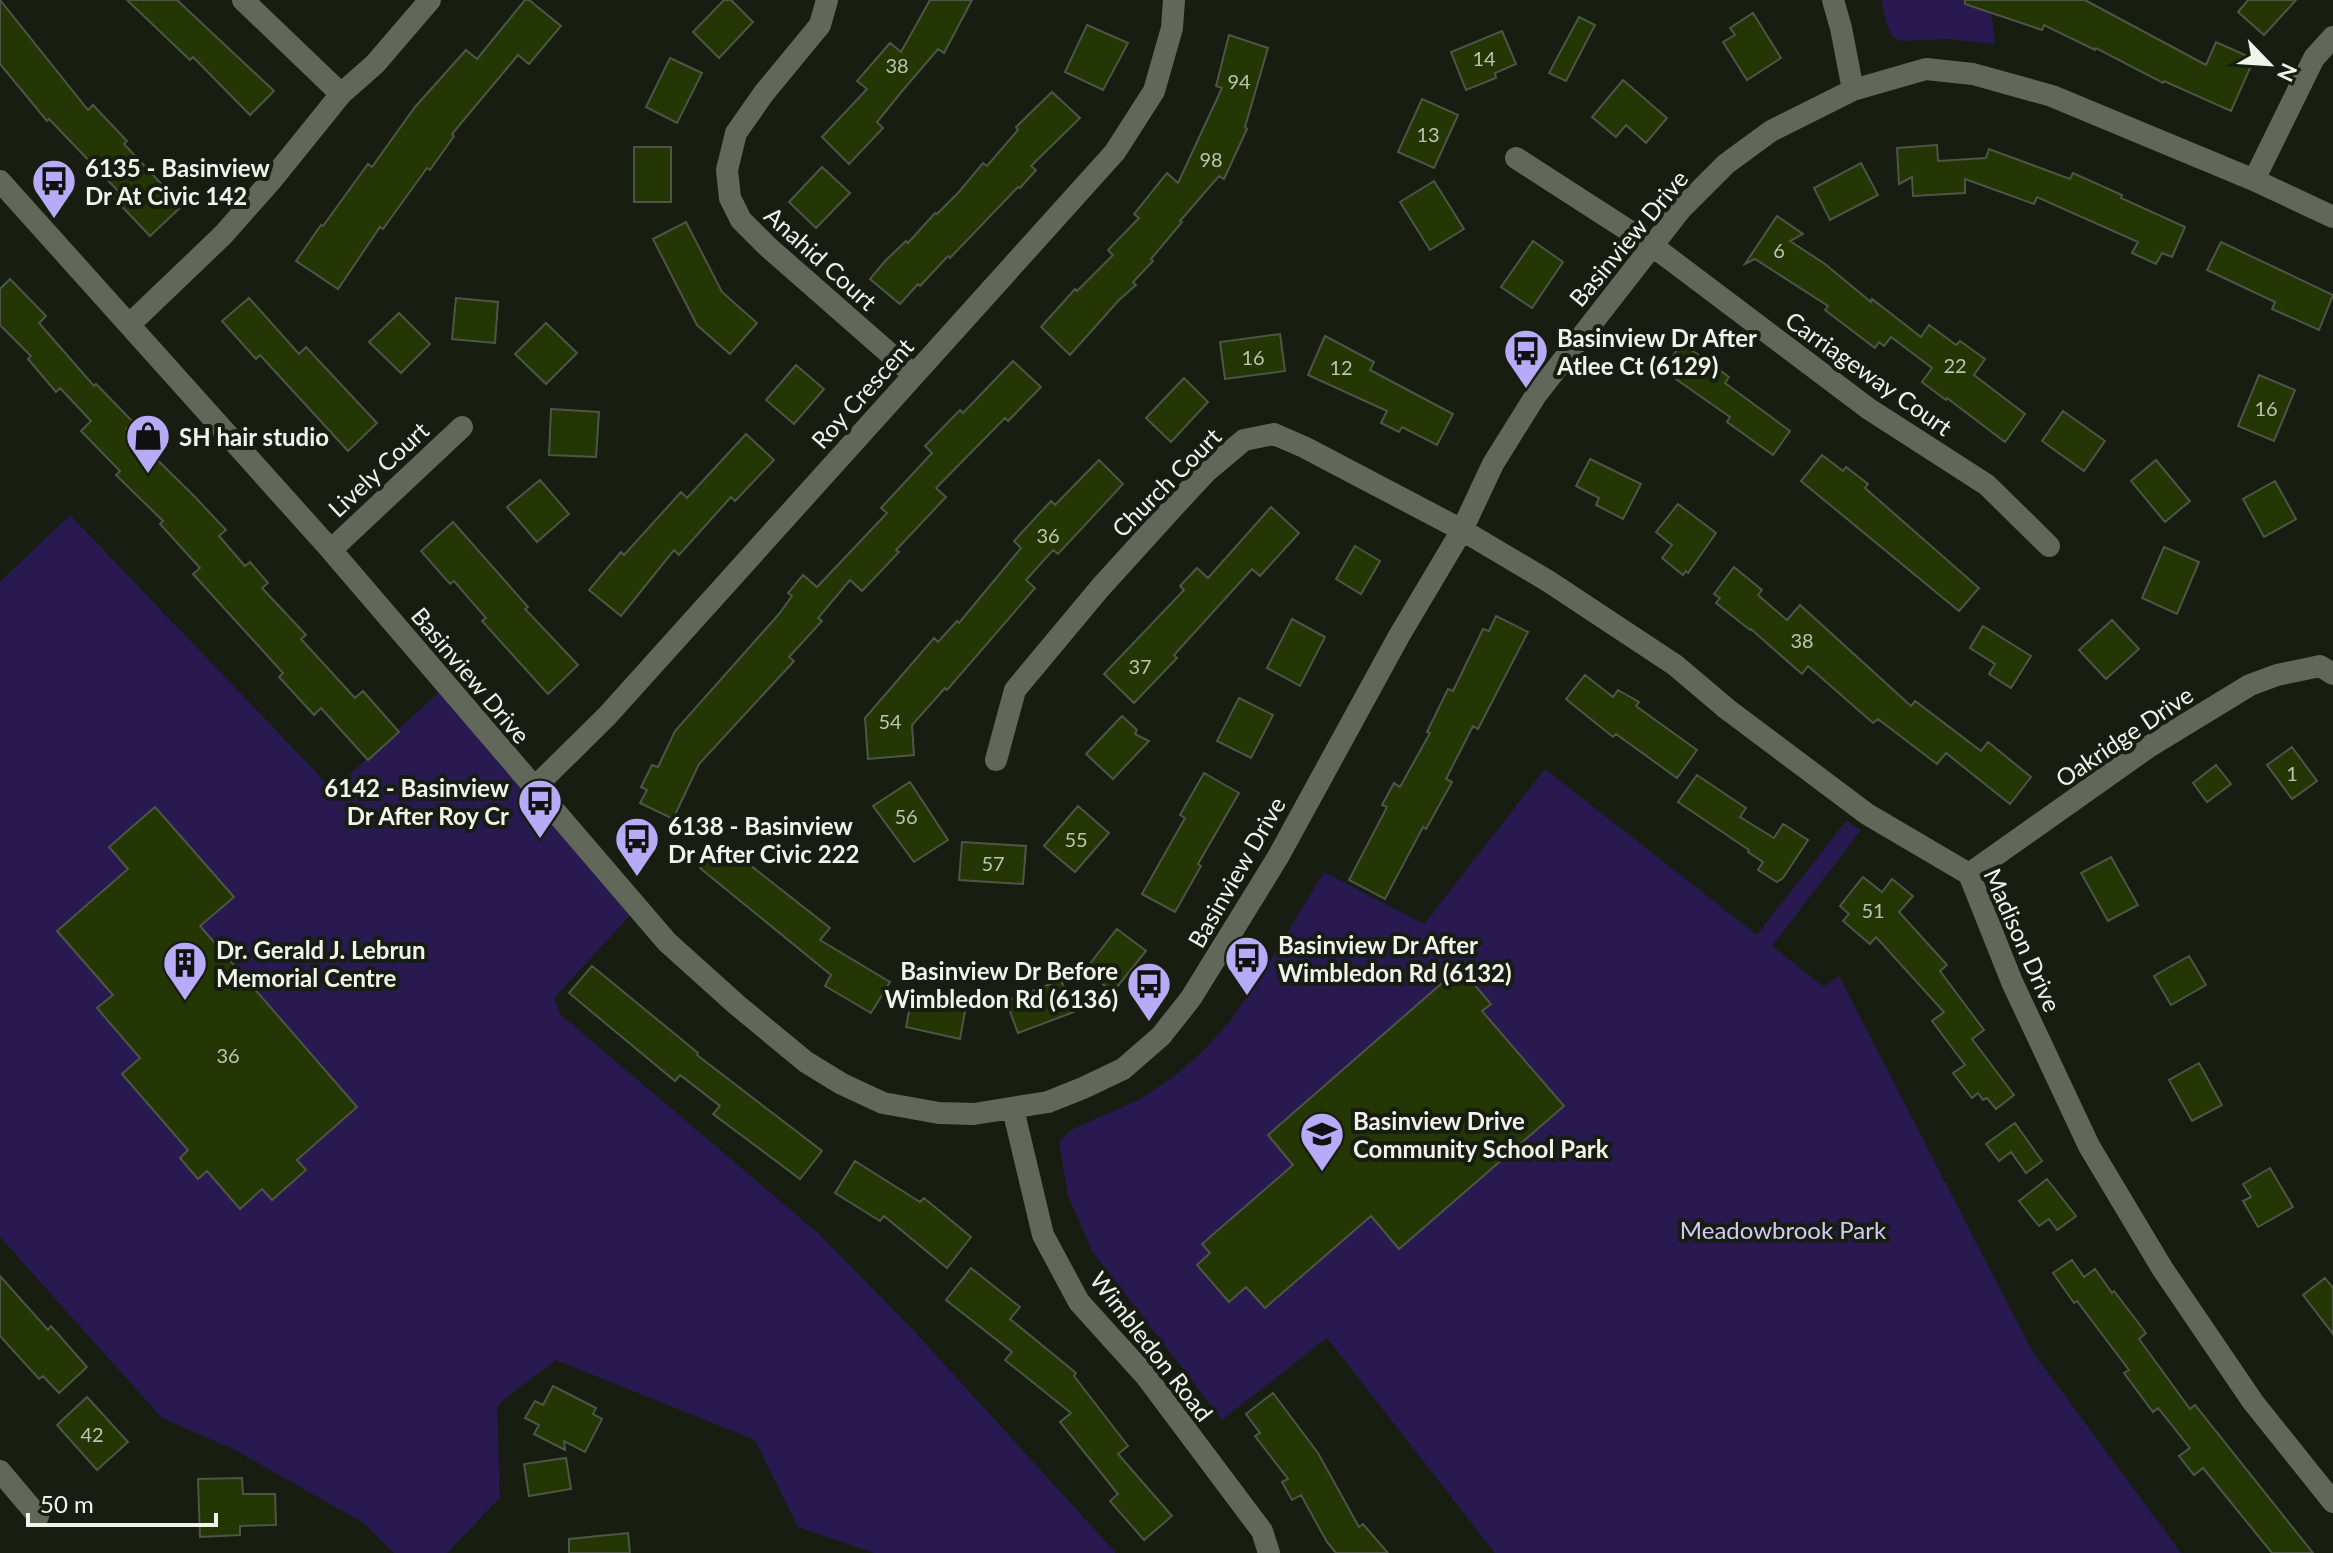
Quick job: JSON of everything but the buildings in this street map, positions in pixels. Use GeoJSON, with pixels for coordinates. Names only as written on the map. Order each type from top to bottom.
{"type":"FeatureCollection","features":[{"type":"Feature","properties":{"kind":"street"},"geometry":{"type":"LineString","coordinates":[[243,0],[341,94]]}},
{"type":"Feature","properties":{"kind":"street"},"geometry":{"type":"LineString","coordinates":[[130,324],[223,235],[341,94],[375,64],[430,0]]}},
{"type":"Feature","properties":{"kind":"street","name":"Anahid Court"},"geometry":{"type":"LineString","coordinates":[[827,0],[820,25],[764,93],[736,133],[727,170],[730,198],[741,220],[768,247],[914,375]]}},
{"type":"Feature","properties":{"kind":"street","name":"Roy Crescent"},"geometry":{"type":"LineString","coordinates":[[533,789],[607,716],[1115,152],[1154,91],[1172,28],[1174,0]]}},
{"type":"Feature","properties":{"kind":"street"},"geometry":{"type":"LineString","coordinates":[[1833,0],[1853,90]]}},
{"type":"Feature","properties":{"kind":"street"},"geometry":{"type":"LineString","coordinates":[[2254,180],[2314,58],[2333,37]]}},
{"type":"Feature","properties":{"kind":"street","name":"Basinview Drive"},"geometry":{"type":"LineString","coordinates":[[0,181],[331,550],[667,942],[806,1062],[842,1084],[883,1103],[939,1113],[974,1114],[1048,1102],[1123,1069],[1161,1036],[1191,998],[1278,857],[1384,661],[1462,530],[1493,464],[1536,395],[1681,209],[1726,164],[1771,131],[1853,90],[1926,69],[1973,74],[2052,96],[2254,180],[2333,217]]}},
{"type":"Feature","properties":{"kind":"street","name":"Carriageway Court"},"geometry":{"type":"LineString","coordinates":[[1516,158],[1654,247],[1869,409],[1987,485],[2049,546]]}},
{"type":"Feature","properties":{"kind":"street","name":"Lively Court"},"geometry":{"type":"LineString","coordinates":[[331,550],[462,427]]}},
{"type":"Feature","properties":{"kind":"street","name":"Church Court"},"geometry":{"type":"LineString","coordinates":[[996,760],[1015,690],[1100,588],[1178,502],[1207,471],[1244,440],[1274,434],[1462,530]]}},
{"type":"Feature","properties":{"kind":"street","name":"Madison Drive"},"geometry":{"type":"LineString","coordinates":[[1462,530],[1548,581],[1662,656],[1867,814],[1969,874],[2012,982],[2089,1146],[2162,1268],[2245,1390],[2333,1502]]}},
{"type":"Feature","properties":{"kind":"street","name":"Oakridge Drive"},"geometry":{"type":"LineString","coordinates":[[1969,874],[2150,746],[2250,685],[2277,675],[2326,670]]}},
{"type":"Feature","properties":{"kind":"street","name":"Wimbledon Road"},"geometry":{"type":"LineString","coordinates":[[1013,1109],[1043,1235],[1079,1302],[1145,1375],[1262,1531],[1269,1553]]}},
{"type":"Feature","properties":{"kind":"street"},"geometry":{"type":"LineString","coordinates":[[0,1471],[38,1516]]}},
{"type":"Feature","properties":{"kind":"green space"},"geometry":{"type":"Polygon","coordinates":[[[1881,0],[1990,0],[1995,44],[1948,39],[1901,41],[1893,37],[1888,28],[1881,0]]]}},
{"type":"Feature","properties":{"kind":"green space"},"geometry":{"type":"Polygon","coordinates":[[[70,515],[333,790],[440,691],[635,910],[554,998],[560,1014],[819,1234],[914,1331],[1116,1553],[874,1553],[798,1527],[755,1440],[556,1360],[497,1405],[500,1498],[447,1553],[394,1553],[364,1523],[233,1449],[162,1418],[0,1237],[0,582],[70,515]]]}},
{"type":"Feature","properties":{"kind":"green space","name":"Basinview Drive Community School Park"},"geometry":{"type":"Polygon","coordinates":[[[1545,769],[1757,935],[1846,821],[1861,830],[1772,946],[1824,987],[1839,976],[2032,1351],[2181,1553],[1495,1553],[1327,1338],[1222,1420],[1092,1251],[1068,1196],[1059,1142],[1071,1130],[1140,1099],[1173,1077],[1203,1051],[1230,1021],[1261,976],[1324,872],[1424,924],[1545,769]]]}},
{"type":"Feature","properties":{"kind":"place","name":"6135 - Basinview Dr At Civic 142"},"geometry":{"type":"Point","coordinates":[54,220]}},
{"type":"Feature","properties":{"kind":"place","name":"Basinview Dr After Atlee Ct (6129)"},"geometry":{"type":"Point","coordinates":[1526,390]}},
{"type":"Feature","properties":{"kind":"place","name":"SH hair studio"},"geometry":{"type":"Point","coordinates":[148,475]}},
{"type":"Feature","properties":{"kind":"place","name":"6142 - Basinview Dr After Roy Cr"},"geometry":{"type":"Point","coordinates":[540,840]}},
{"type":"Feature","properties":{"kind":"place","name":"6138 - Basinview Dr After Civic 222"},"geometry":{"type":"Point","coordinates":[637,878]}},
{"type":"Feature","properties":{"kind":"place","name":"Basinview Dr After Wimbledon Rd (6132)"},"geometry":{"type":"Point","coordinates":[1247,997]}},
{"type":"Feature","properties":{"kind":"place","name":"Dr. Gerald J. Lebrun Memorial Centre"},"geometry":{"type":"Point","coordinates":[185,1002]}},
{"type":"Feature","properties":{"kind":"place","name":"Basinview Dr Before Wimbledon Rd (6136)"},"geometry":{"type":"Point","coordinates":[1149,1023]}},
{"type":"Feature","properties":{"kind":"place","name":"Basinview Drive Community School Park"},"geometry":{"type":"Point","coordinates":[1322,1173]}},
{"type":"Feature","properties":{"kind":"park label","name":"Meadowbrook Park"},"geometry":{"type":"Point","coordinates":[1783,1229]}}]}
